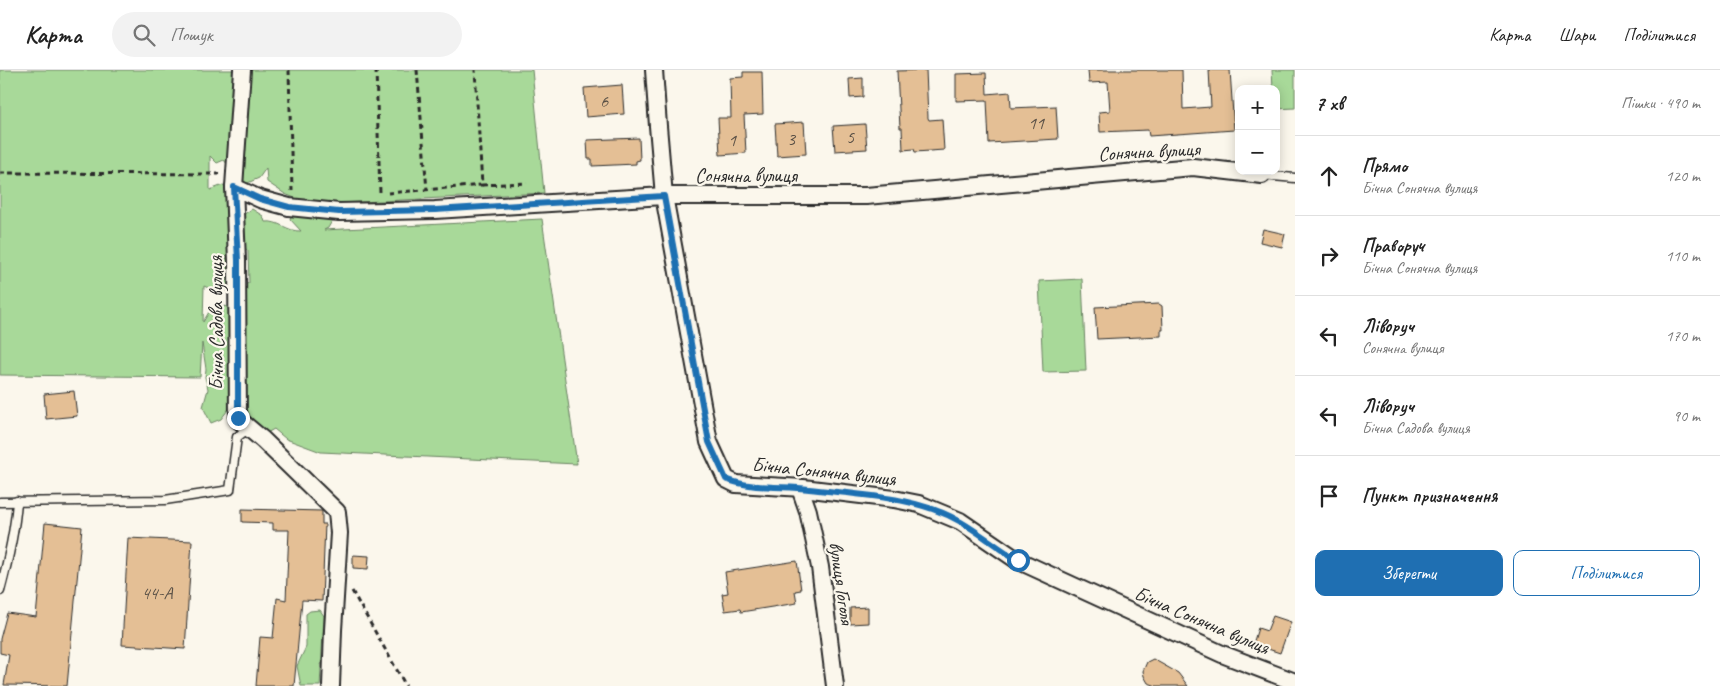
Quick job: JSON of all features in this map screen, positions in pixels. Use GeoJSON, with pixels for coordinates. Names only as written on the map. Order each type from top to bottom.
{"type":"FeatureCollection","features":[{"type":"Feature","properties":{"kind":"street","name":"Бічна Садова вулиця"},"geometry":{"type":"LineString","coordinates":[[242,70],[234,181],[238,260],[238,418],[299,473],[337,512],[340,533],[332,630],[331,686]]}},
{"type":"Feature","properties":{"kind":"street","name":"Бічна Сонячна вулиця"},"geometry":{"type":"LineString","coordinates":[[654,70],[664,196],[709,442],[726,479],[736,484],[800,488],[894,499],[919,504],[960,521],[1018,560],[1222,654],[1295,682]]}},
{"type":"Feature","properties":{"kind":"street","name":"Сонячна вулиця"},"geometry":{"type":"LineString","coordinates":[[234,181],[260,199],[289,207],[339,212],[435,210],[664,196],[866,196],[1194,167],[1235,172]]}},
{"type":"Feature","properties":{"kind":"street","name":"вулиця Гоголя"},"geometry":{"type":"LineString","coordinates":[[800,488],[808,511],[820,567],[835,686]]}},
{"type":"Feature","properties":{"kind":"lane"},"geometry":{"type":"LineString","coordinates":[[1262,175],[1295,178]]}},
{"type":"Feature","properties":{"kind":"lane"},"geometry":{"type":"LineString","coordinates":[[0,502],[164,500],[230,490],[238,437],[249,428]]}},
{"type":"Feature","properties":{"kind":"lane"},"geometry":{"type":"LineString","coordinates":[[0,591],[12,545],[17,501]]}},
{"type":"Feature","properties":{"kind":"path"},"geometry":{"type":"LineString","coordinates":[[289,70],[292,191],[300,192]]}},
{"type":"Feature","properties":{"kind":"path"},"geometry":{"type":"LineString","coordinates":[[376,70],[380,194]]}},
{"type":"Feature","properties":{"kind":"path"},"geometry":{"type":"LineString","coordinates":[[417,70],[427,190]]}},
{"type":"Feature","properties":{"kind":"path"},"geometry":{"type":"LineString","coordinates":[[475,70],[482,186]]}},
{"type":"Feature","properties":{"kind":"path"},"geometry":{"type":"LineString","coordinates":[[0,173],[234,181]]}},
{"type":"Feature","properties":{"kind":"path"},"geometry":{"type":"LineString","coordinates":[[370,194],[527,183]]}},
{"type":"Feature","properties":{"kind":"path"},"geometry":{"type":"LineString","coordinates":[[352,590],[406,686]]}},
{"type":"Feature","properties":{"kind":"green space"},"geometry":{"type":"Polygon","coordinates":[[[0,70],[532,70],[544,193],[307,203],[285,194],[267,182],[266,168],[259,178],[243,185],[224,160],[217,163],[210,156],[210,190],[223,185],[231,188],[234,247],[226,257],[238,278],[236,282],[220,293],[204,286],[203,322],[209,312],[226,306],[236,322],[231,406],[221,419],[211,423],[203,407],[208,389],[202,343],[200,377],[0,375],[0,70]]]}},
{"type":"Feature","properties":{"kind":"green space"},"geometry":{"type":"Polygon","coordinates":[[[1272,70],[1295,70],[1295,108],[1280,109],[1280,85],[1273,85],[1272,70]]]}},
{"type":"Feature","properties":{"kind":"green space"},"geometry":{"type":"Polygon","coordinates":[[[313,208],[332,221],[328,228],[324,230],[542,219],[577,464],[321,452],[286,439],[274,429],[263,435],[251,419],[240,391],[243,284],[249,283],[248,251],[239,243],[238,218],[252,209],[263,216],[265,222],[301,231],[290,219],[292,213],[313,208]]]}},
{"type":"Feature","properties":{"kind":"green space"},"geometry":{"type":"Polygon","coordinates":[[[1082,279],[1086,371],[1043,372],[1039,281],[1082,279]]]}},
{"type":"Feature","properties":{"kind":"green space"},"geometry":{"type":"Polygon","coordinates":[[[320,610],[324,616],[320,686],[301,686],[297,666],[306,647],[306,614],[310,611],[320,610]]]}},
{"type":"Feature","properties":{"kind":"building"},"geometry":{"type":"Polygon","coordinates":[[[926,70],[928,118],[929,120],[942,119],[944,150],[915,152],[914,149],[903,150],[897,71],[926,70]]]}},
{"type":"Feature","properties":{"kind":"building"},"geometry":{"type":"Polygon","coordinates":[[[1088,70],[1182,70],[1183,109],[1211,107],[1209,70],[1230,70],[1234,130],[1149,136],[1148,130],[1100,132],[1099,112],[1110,111],[1108,82],[1089,83],[1088,70]]]}},
{"type":"Feature","properties":{"kind":"building"},"geometry":{"type":"Polygon","coordinates":[[[743,72],[762,72],[763,114],[744,115],[746,153],[720,155],[718,118],[731,118],[730,78],[743,77],[743,72]]]}},
{"type":"Feature","properties":{"kind":"building"},"geometry":{"type":"Polygon","coordinates":[[[986,73],[987,94],[1010,92],[1011,108],[1056,106],[1058,139],[989,143],[987,100],[956,101],[956,74],[986,73]]]}},
{"type":"Feature","properties":{"kind":"building"},"geometry":{"type":"Polygon","coordinates":[[[863,78],[863,97],[850,98],[849,79],[863,78]]]}},
{"type":"Feature","properties":{"kind":"building"},"geometry":{"type":"Polygon","coordinates":[[[622,85],[624,114],[586,117],[584,88],[622,85]]]}},
{"type":"Feature","properties":{"kind":"building"},"geometry":{"type":"Polygon","coordinates":[[[804,122],[806,154],[777,156],[775,124],[804,122]]]}},
{"type":"Feature","properties":{"kind":"building"},"geometry":{"type":"Polygon","coordinates":[[[865,124],[867,149],[835,151],[833,126],[865,124]]]}},
{"type":"Feature","properties":{"kind":"building"},"geometry":{"type":"Polygon","coordinates":[[[639,138],[640,160],[636,161],[636,164],[592,166],[592,159],[588,159],[587,140],[639,138]]]}},
{"type":"Feature","properties":{"kind":"building"},"geometry":{"type":"Polygon","coordinates":[[[1263,229],[1285,234],[1282,247],[1260,242],[1263,229]]]}},
{"type":"Feature","properties":{"kind":"building"},"geometry":{"type":"Polygon","coordinates":[[[1159,304],[1162,306],[1163,330],[1161,330],[1161,336],[1097,339],[1095,307],[1159,304]]]}},
{"type":"Feature","properties":{"kind":"building"},"geometry":{"type":"Polygon","coordinates":[[[74,391],[77,416],[46,419],[44,394],[74,391]]]}},
{"type":"Feature","properties":{"kind":"building"},"geometry":{"type":"Polygon","coordinates":[[[242,509],[322,511],[322,524],[325,524],[322,601],[302,600],[294,686],[256,686],[260,637],[273,638],[277,598],[286,600],[289,530],[273,530],[273,523],[242,522],[242,509]]]}},
{"type":"Feature","properties":{"kind":"building"},"geometry":{"type":"Polygon","coordinates":[[[45,523],[82,527],[67,686],[4,685],[9,655],[0,653],[0,639],[7,613],[36,617],[45,523]]]}},
{"type":"Feature","properties":{"kind":"building"},"geometry":{"type":"Polygon","coordinates":[[[128,538],[192,541],[185,649],[122,645],[128,538]]]}},
{"type":"Feature","properties":{"kind":"building"},"geometry":{"type":"Polygon","coordinates":[[[353,555],[369,556],[368,569],[353,568],[353,555]]]}},
{"type":"Feature","properties":{"kind":"building"},"geometry":{"type":"Polygon","coordinates":[[[797,561],[801,590],[795,591],[797,603],[741,612],[740,609],[725,611],[722,594],[728,593],[725,572],[797,561]]]}},
{"type":"Feature","properties":{"kind":"building"},"geometry":{"type":"Polygon","coordinates":[[[868,607],[868,623],[850,624],[850,608],[868,607]]]}},
{"type":"Feature","properties":{"kind":"building"},"geometry":{"type":"Polygon","coordinates":[[[1273,616],[1291,622],[1280,653],[1253,644],[1258,628],[1267,631],[1273,616]]]}},
{"type":"Feature","properties":{"kind":"building"},"geometry":{"type":"Polygon","coordinates":[[[1153,659],[1178,673],[1188,686],[1157,686],[1148,683],[1143,671],[1147,662],[1153,659]]]}},
{"type":"Feature","properties":{"kind":"route"},"geometry":{"type":"LineString","coordinates":[[238,418],[238,260],[234,187],[260,199],[289,207],[339,212],[435,210],[664,196],[709,442],[726,479],[736,484],[800,488],[894,499],[919,504],[960,521],[1018,560]]}}]}
